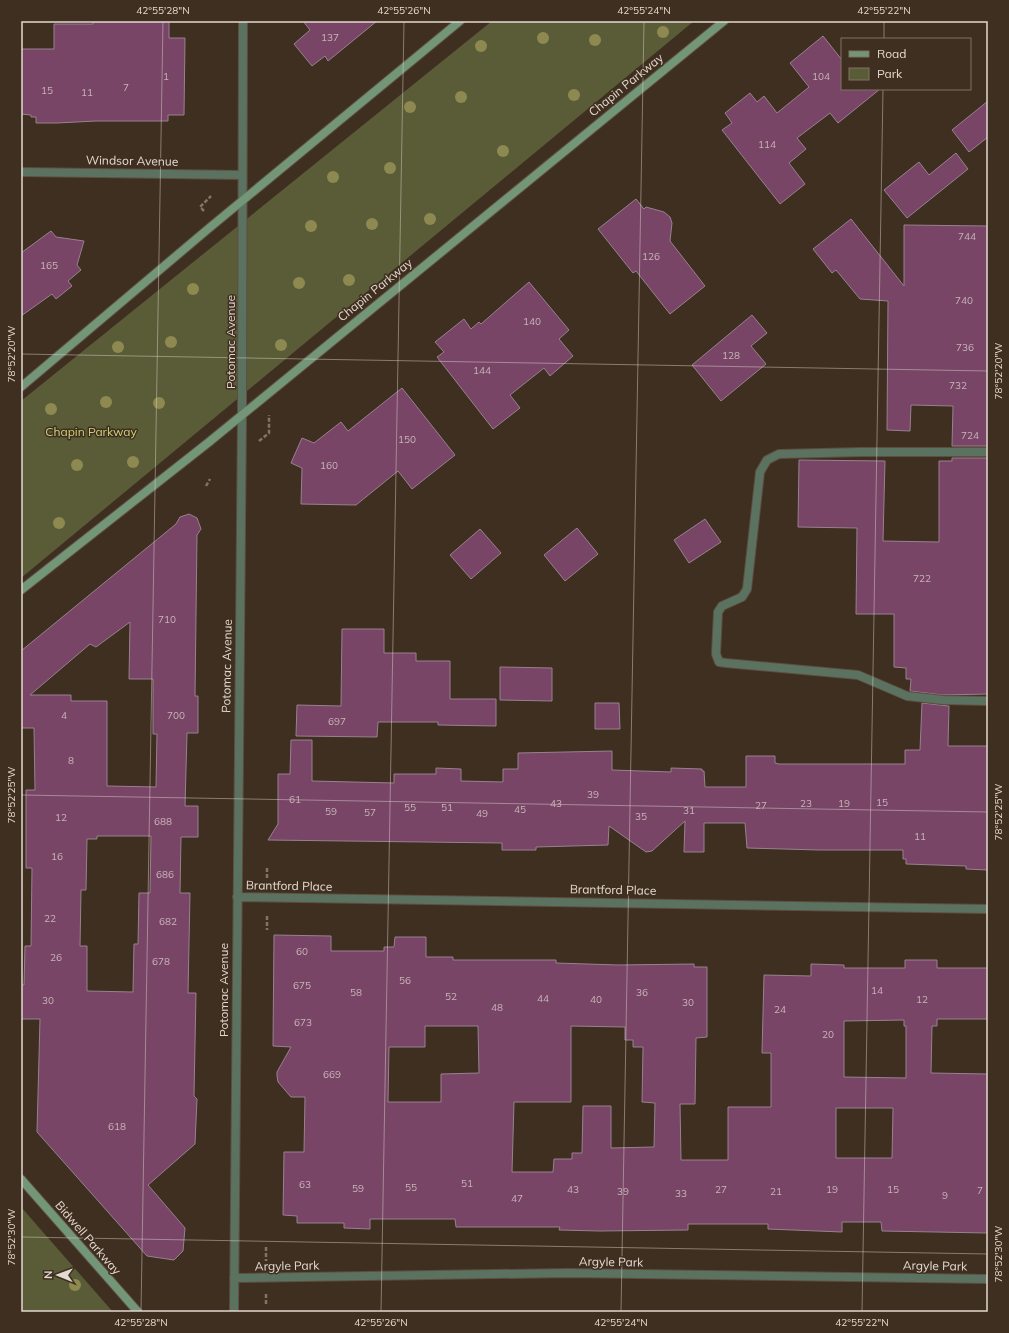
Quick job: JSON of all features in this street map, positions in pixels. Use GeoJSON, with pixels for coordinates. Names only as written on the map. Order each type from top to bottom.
{"type":"FeatureCollection","features":[{"type":"Feature","properties":{"kind":"street","name":"Potomac Avenue"},"geometry":{"type":"LineString","coordinates":[[234,1312],[242,414],[243,21]]}},
{"type":"Feature","properties":{"kind":"street"},"geometry":{"type":"LineString","coordinates":[[21,387],[243,200],[460,21]]}},
{"type":"Feature","properties":{"kind":"street","name":"Chapin Parkway"},"geometry":{"type":"LineString","coordinates":[[21,590],[242,414],[724,21]]}},
{"type":"Feature","properties":{"kind":"street","name":"Windsor Avenue"},"geometry":{"type":"LineString","coordinates":[[21,172],[242,174]]}},
{"type":"Feature","properties":{"kind":"street"},"geometry":{"type":"LineString","coordinates":[[988,452],[779,454],[767,460],[760,472],[747,590],[742,597],[722,606],[718,612],[716,654],[719,662],[858,675],[907,696],[943,700],[988,701]]}},
{"type":"Feature","properties":{"kind":"street","name":"Brantford Place"},"geometry":{"type":"LineString","coordinates":[[237,897],[988,909]]}},
{"type":"Feature","properties":{"kind":"street","name":"Bidwell Parkway"},"geometry":{"type":"LineString","coordinates":[[21,1179],[138,1312]]}},
{"type":"Feature","properties":{"kind":"street","name":"Argyle Park"},"geometry":{"type":"LineString","coordinates":[[234,1278],[568,1273],[988,1279]]}},
{"type":"Feature","properties":{"kind":"path"},"geometry":{"type":"LineString","coordinates":[[200,206],[211,196]]}},
{"type":"Feature","properties":{"kind":"path"},"geometry":{"type":"LineString","coordinates":[[255,444],[269,433],[269,413]]}},
{"type":"Feature","properties":{"kind":"path"},"geometry":{"type":"LineString","coordinates":[[206,486],[210,479]]}},
{"type":"Feature","properties":{"kind":"path"},"geometry":{"type":"LineString","coordinates":[[267,868],[267,878]]}},
{"type":"Feature","properties":{"kind":"path"},"geometry":{"type":"LineString","coordinates":[[267,916],[267,930]]}},
{"type":"Feature","properties":{"kind":"path"},"geometry":{"type":"LineString","coordinates":[[266,1248],[266,1265]]}},
{"type":"Feature","properties":{"kind":"path"},"geometry":{"type":"LineString","coordinates":[[266,1291],[266,1306]]}},
{"type":"Feature","properties":{"kind":"green space","name":"Chapin Parkway"},"geometry":{"type":"Polygon","coordinates":[[[492,21],[694,21],[21,578],[21,401],[492,21]]]}},
{"type":"Feature","properties":{"kind":"green space"},"geometry":{"type":"Polygon","coordinates":[[[21,1207],[113,1312],[21,1312],[21,1207]]]}},
{"type":"Feature","properties":{"kind":"building"},"geometry":{"type":"Polygon","coordinates":[[[93,21],[169,21],[169,38],[185,38],[184,115],[168,115],[168,121],[36,123],[36,117],[21,114],[21,49],[54,49],[54,24],[93,24],[93,21]]]}},
{"type":"Feature","properties":{"kind":"building"},"geometry":{"type":"Polygon","coordinates":[[[303,21],[377,21],[328,61],[325,56],[312,66],[294,44],[310,30],[303,21]]]}},
{"type":"Feature","properties":{"kind":"building"},"geometry":{"type":"Polygon","coordinates":[[[823,36],[841,59],[841,90],[879,90],[838,123],[830,113],[797,138],[806,149],[789,163],[805,184],[780,204],[722,130],[732,123],[725,113],[750,93],[757,102],[764,96],[777,113],[809,87],[790,63],[823,36]]]}},
{"type":"Feature","properties":{"kind":"building"},"geometry":{"type":"Polygon","coordinates":[[[988,101],[988,137],[969,152],[952,130],[988,101]]]}},
{"type":"Feature","properties":{"kind":"building"},"geometry":{"type":"Polygon","coordinates":[[[956,153],[968,169],[907,218],[884,190],[919,162],[929,175],[956,153]]]}},
{"type":"Feature","properties":{"kind":"building"},"geometry":{"type":"Polygon","coordinates":[[[636,199],[644,209],[646,207],[664,212],[670,217],[672,223],[670,241],[705,286],[670,314],[636,271],[633,273],[598,229],[636,199]]]}},
{"type":"Feature","properties":{"kind":"building"},"geometry":{"type":"Polygon","coordinates":[[[851,219],[904,286],[904,225],[988,226],[988,446],[952,446],[953,406],[911,405],[910,431],[887,430],[888,301],[860,299],[836,270],[832,273],[813,249],[851,219]]]}},
{"type":"Feature","properties":{"kind":"building"},"geometry":{"type":"Polygon","coordinates":[[[51,231],[56,237],[84,241],[77,265],[81,270],[68,281],[72,286],[56,299],[52,294],[21,316],[21,253],[51,231]]]}},
{"type":"Feature","properties":{"kind":"building"},"geometry":{"type":"Polygon","coordinates":[[[529,282],[569,330],[559,339],[573,356],[550,376],[544,368],[510,395],[520,408],[493,429],[437,357],[444,352],[435,342],[464,319],[471,329],[479,322],[481,324],[529,282]]]}},
{"type":"Feature","properties":{"kind":"building"},"geometry":{"type":"Polygon","coordinates":[[[752,315],[767,333],[751,346],[766,364],[721,401],[692,365],[752,315]]]}},
{"type":"Feature","properties":{"kind":"building"},"geometry":{"type":"Polygon","coordinates":[[[402,388],[455,455],[412,489],[398,471],[356,505],[301,504],[302,468],[291,463],[302,438],[314,443],[341,422],[348,431],[402,388]]]}},
{"type":"Feature","properties":{"kind":"building"},"geometry":{"type":"Polygon","coordinates":[[[952,458],[988,458],[988,694],[943,695],[910,691],[911,679],[906,679],[906,668],[894,667],[894,614],[856,614],[857,528],[798,527],[799,460],[885,461],[883,541],[939,542],[939,461],[952,461],[952,458]]]}},
{"type":"Feature","properties":{"kind":"building"},"geometry":{"type":"Polygon","coordinates":[[[189,514],[197,518],[201,529],[197,535],[195,696],[198,696],[198,733],[187,733],[185,806],[198,806],[198,837],[181,837],[180,893],[190,893],[188,993],[196,993],[194,1096],[197,1099],[195,1144],[148,1185],[185,1228],[183,1251],[174,1260],[147,1256],[37,1132],[40,1019],[21,1019],[21,985],[24,985],[25,946],[31,946],[32,868],[26,868],[26,790],[35,790],[34,728],[21,728],[21,651],[176,524],[180,517],[189,514]],[[130,622],[96,647],[90,644],[30,695],[71,695],[71,701],[107,701],[107,786],[156,787],[157,734],[153,734],[153,679],[129,679],[130,622]],[[97,836],[97,839],[87,839],[86,890],[81,890],[80,946],[87,946],[87,991],[133,992],[134,944],[138,944],[139,893],[150,893],[151,836],[97,836]]]}},
{"type":"Feature","properties":{"kind":"building"},"geometry":{"type":"Polygon","coordinates":[[[705,519],[721,542],[689,563],[674,540],[705,519]]]}},
{"type":"Feature","properties":{"kind":"building"},"geometry":{"type":"Polygon","coordinates":[[[577,528],[598,554],[565,581],[544,555],[577,528]]]}},
{"type":"Feature","properties":{"kind":"building"},"geometry":{"type":"Polygon","coordinates":[[[480,529],[501,553],[471,579],[450,555],[480,529]]]}},
{"type":"Feature","properties":{"kind":"building"},"geometry":{"type":"Polygon","coordinates":[[[342,629],[384,629],[384,653],[416,653],[416,661],[450,661],[450,699],[496,699],[496,726],[438,725],[438,722],[378,722],[377,737],[296,736],[297,705],[341,706],[342,629]]]}},
{"type":"Feature","properties":{"kind":"building"},"geometry":{"type":"Polygon","coordinates":[[[500,667],[552,668],[552,701],[500,700],[500,667]]]}},
{"type":"Feature","properties":{"kind":"building"},"geometry":{"type":"Polygon","coordinates":[[[595,703],[619,703],[620,729],[595,729],[595,703]]]}},
{"type":"Feature","properties":{"kind":"building"},"geometry":{"type":"Polygon","coordinates":[[[922,703],[949,706],[948,746],[988,746],[988,870],[966,869],[966,866],[906,864],[906,859],[903,859],[903,850],[747,848],[745,823],[704,823],[704,852],[684,852],[685,821],[652,851],[646,852],[609,826],[608,845],[536,847],[536,850],[502,850],[502,843],[268,840],[278,824],[278,774],[290,774],[291,740],[312,740],[312,781],[394,783],[394,774],[436,774],[436,768],[461,769],[461,781],[503,782],[503,769],[518,769],[518,753],[612,751],[612,770],[671,772],[671,768],[702,769],[702,771],[704,771],[705,787],[746,787],[746,756],[775,756],[775,763],[779,764],[905,764],[905,750],[920,750],[922,703]]]}},
{"type":"Feature","properties":{"kind":"building"},"geometry":{"type":"Polygon","coordinates":[[[274,935],[331,936],[331,951],[384,951],[384,947],[394,947],[395,937],[426,937],[426,957],[453,957],[453,960],[556,960],[556,963],[618,965],[694,964],[694,967],[707,967],[707,1037],[696,1038],[695,1104],[680,1104],[681,1160],[728,1160],[728,1107],[771,1107],[771,1053],[762,1053],[764,975],[811,976],[811,964],[844,965],[844,968],[905,968],[905,960],[937,960],[937,968],[988,968],[988,1019],[937,1019],[937,1026],[932,1026],[931,1073],[988,1074],[988,1233],[882,1231],[881,1222],[842,1222],[842,1232],[768,1229],[768,1224],[688,1224],[688,1230],[600,1231],[559,1230],[560,1227],[456,1227],[455,1219],[370,1219],[370,1229],[344,1228],[344,1223],[297,1223],[297,1216],[283,1215],[284,1152],[304,1152],[305,1097],[291,1097],[278,1082],[277,1072],[291,1047],[273,1046],[274,935]],[[904,1020],[844,1021],[844,1077],[906,1078],[906,1026],[904,1026],[904,1020]],[[425,1026],[425,1047],[389,1047],[388,1102],[441,1102],[441,1074],[479,1073],[478,1026],[425,1026]],[[571,1026],[571,1102],[514,1102],[512,1172],[553,1172],[554,1159],[572,1159],[572,1153],[582,1153],[583,1106],[611,1106],[611,1148],[654,1147],[655,1103],[642,1102],[643,1047],[633,1047],[633,1040],[625,1040],[625,1027],[571,1026]],[[836,1108],[836,1158],[892,1158],[893,1108],[836,1108]]]}}]}
